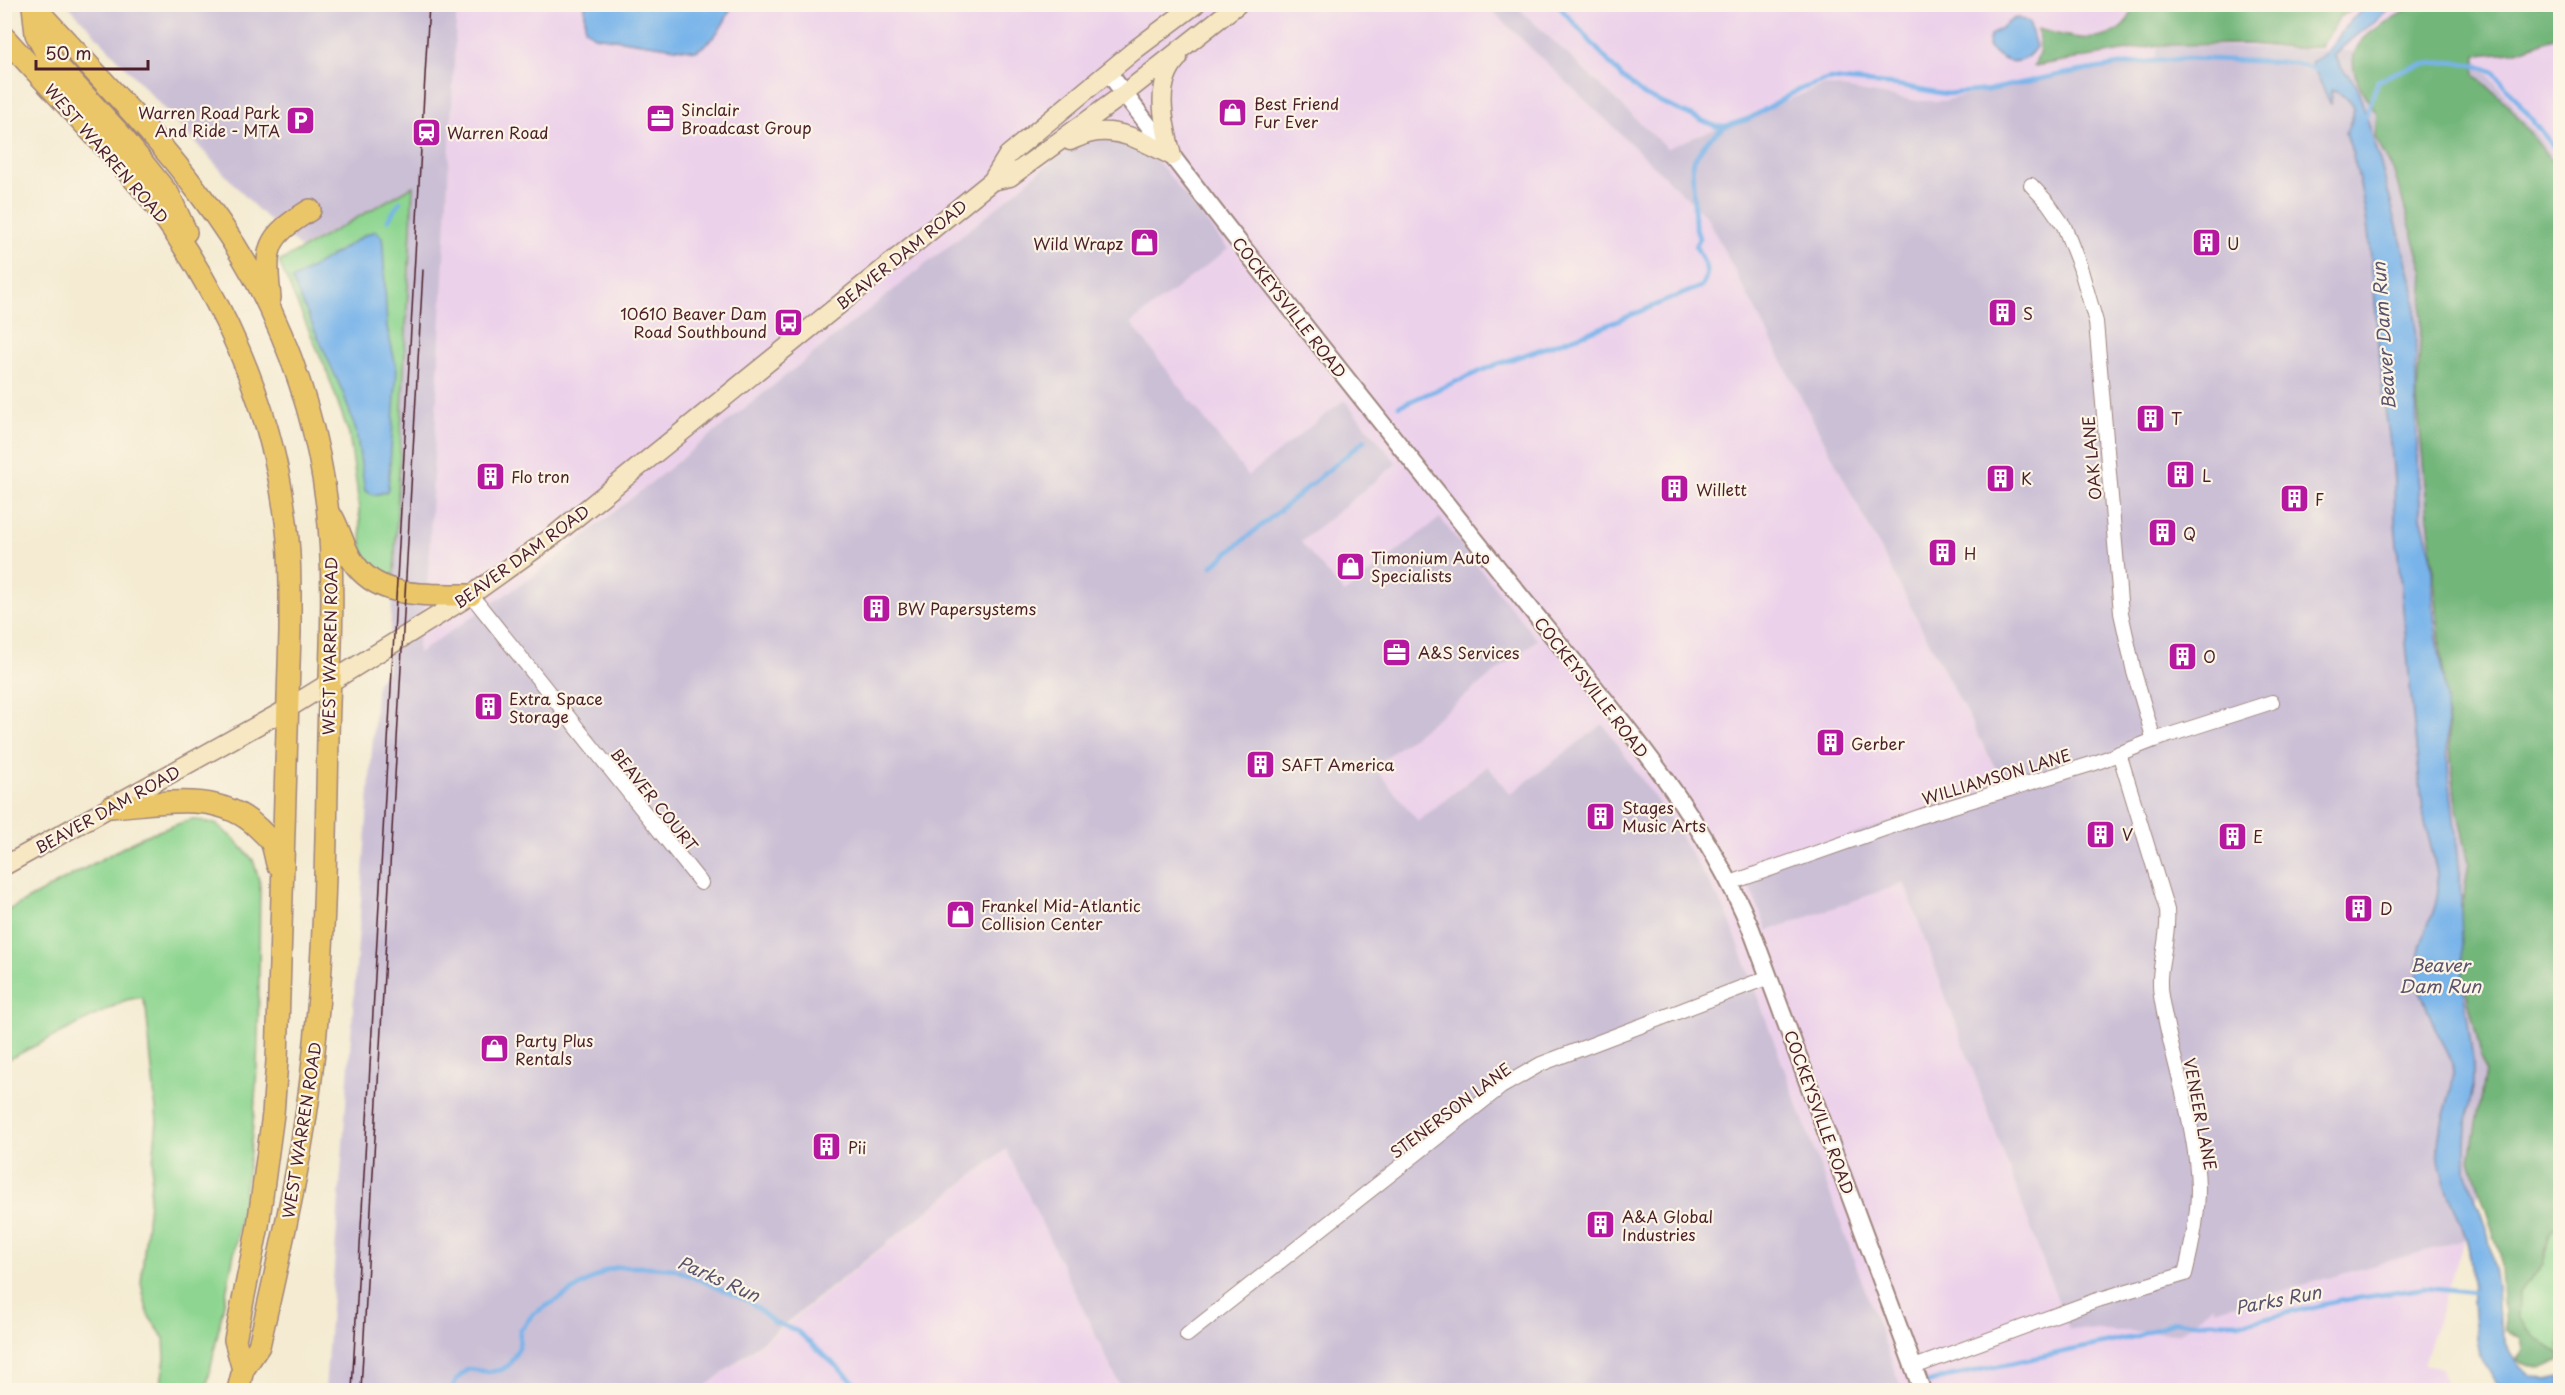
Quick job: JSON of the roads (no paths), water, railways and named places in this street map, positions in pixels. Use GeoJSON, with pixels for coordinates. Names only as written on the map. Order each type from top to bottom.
{"type":"FeatureCollection","features":[{"type":"Feature","properties":{"kind":"main road","name":"BEAVER DAM ROAD"},"geometry":{"type":"LineString","coordinates":[[4,866],[287,709],[471,595],[576,518],[992,181],[1008,155],[1108,72],[1196,4]]}},
{"type":"Feature","properties":{"kind":"main road","name":"BEAVER DAM ROAD"},"geometry":{"type":"LineString","coordinates":[[992,181],[1010,177],[1124,93],[1238,4]]}},
{"type":"Feature","properties":{"kind":"main road"},"geometry":{"type":"LineString","coordinates":[[26,5],[36,34],[46,53],[120,134],[169,195],[215,298]]}},
{"type":"Feature","properties":{"kind":"main road","name":"WEST WARREN ROAD"},"geometry":{"type":"LineString","coordinates":[[26,5],[198,190],[229,234],[271,311],[289,354],[306,406],[327,505],[332,573],[322,954],[313,1064],[297,1168],[267,1312],[259,1346],[243,1370],[238,1390]]}},
{"type":"Feature","properties":{"kind":"main road"},"geometry":{"type":"LineString","coordinates":[[1172,156],[1162,109],[1165,82],[1169,68],[1199,35]]}},
{"type":"Feature","properties":{"kind":"main road","name":"WEST WARREN ROAD"},"geometry":{"type":"LineString","coordinates":[[4,37],[153,201],[194,260],[215,298],[248,372],[265,420],[286,515],[290,578],[273,1114],[258,1226],[235,1340],[243,1370]]}},
{"type":"Feature","properties":{"kind":"main road"},"geometry":{"type":"LineString","coordinates":[[1046,150],[1092,132],[1106,132],[1126,135],[1172,156]]}},
{"type":"Feature","properties":{"kind":"main road"},"geometry":{"type":"LineString","coordinates":[[271,311],[266,263],[272,240],[287,225],[310,210]]}},
{"type":"Feature","properties":{"kind":"main road"},"geometry":{"type":"LineString","coordinates":[[327,505],[351,560],[365,576],[384,588],[396,592],[471,595]]}},
{"type":"Feature","properties":{"kind":"main road"},"geometry":{"type":"LineString","coordinates":[[111,807],[195,801],[218,804],[234,810],[253,823],[271,841],[282,885]]}},
{"type":"Feature","properties":{"kind":"street","name":"COCKEYSVILLE ROAD"},"geometry":{"type":"LineString","coordinates":[[1108,72],[1676,795],[1730,883],[1748,920],[1918,1379]]}},
{"type":"Feature","properties":{"kind":"street","name":"OAK LANE"},"geometry":{"type":"LineString","coordinates":[[2031,185],[2048,203],[2064,226],[2080,267],[2096,322],[2121,613],[2134,672],[2154,740]]}},
{"type":"Feature","properties":{"kind":"street","name":"BEAVER COURT"},"geometry":{"type":"LineString","coordinates":[[471,595],[701,883]]}},
{"type":"Feature","properties":{"kind":"street","name":"WILLIAMSON LANE"},"geometry":{"type":"LineString","coordinates":[[1730,883],[1927,814],[2272,702]]}},
{"type":"Feature","properties":{"kind":"street","name":"VENEER LANE"},"geometry":{"type":"LineString","coordinates":[[1918,1379],[2094,1301],[2185,1274],[2194,1234],[2198,1189],[2194,1149],[2161,994],[2162,960],[2168,928],[2167,910],[2119,753]]}},
{"type":"Feature","properties":{"kind":"street","name":"STENERSON LANE"},"geometry":{"type":"LineString","coordinates":[[1187,1335],[1501,1088],[1541,1064],[1769,977]]}},
{"type":"Feature","properties":{"kind":"water"},"geometry":{"type":"Polygon","coordinates":[[[585,4],[732,5],[718,31],[696,51],[594,36],[585,29],[585,4]]]}},
{"type":"Feature","properties":{"kind":"water","name":"Beaver Dam Run"},"geometry":{"type":"Polygon","coordinates":[[[2371,4],[2392,5],[2374,23],[2334,55],[2357,86],[2380,161],[2415,294],[2417,463],[2421,517],[2431,554],[2434,617],[2446,700],[2448,767],[2460,873],[2463,985],[2473,1061],[2473,1088],[2468,1110],[2466,1172],[2488,1234],[2497,1286],[2499,1321],[2509,1350],[2520,1367],[2531,1376],[2547,1380],[2560,1377],[2560,1390],[2513,1389],[2497,1382],[2484,1363],[2476,1332],[2469,1251],[2439,1162],[2440,1129],[2452,1084],[2453,1069],[2418,981],[2418,955],[2435,907],[2438,883],[2424,819],[2419,776],[2396,534],[2393,467],[2381,381],[2369,241],[2360,186],[2346,133],[2352,118],[2352,106],[2345,97],[2331,90],[2331,105],[2311,62],[2325,55],[2351,20],[2371,4]]]}},
{"type":"Feature","properties":{"kind":"water"},"geometry":{"type":"Polygon","coordinates":[[[2018,18],[2029,22],[2036,47],[2024,59],[2012,62],[2000,57],[1988,46],[1990,36],[2013,19],[2018,18]]]}},
{"type":"Feature","properties":{"kind":"water"},"geometry":{"type":"Polygon","coordinates":[[[376,231],[382,237],[387,327],[397,370],[388,489],[386,492],[374,495],[365,491],[356,431],[344,395],[292,280],[365,235],[376,231]]]}},
{"type":"Feature","properties":{"kind":"waterway","name":"Beaver Dam Run"},"geometry":{"type":"LineString","coordinates":[[1557,4],[1623,78],[1644,95],[1715,126],[1726,126],[1749,119],[1798,90],[1829,79],[1897,85],[1946,94],[1989,90],[2063,74],[2125,64],[2188,58],[2296,63],[2318,71]]}},
{"type":"Feature","properties":{"kind":"waterway"},"geometry":{"type":"LineString","coordinates":[[2364,121],[2378,81],[2391,74],[2420,65],[2450,62],[2465,64],[2494,72],[2560,155]]}},
{"type":"Feature","properties":{"kind":"waterway"},"geometry":{"type":"LineString","coordinates":[[1399,406],[1495,365],[1590,332],[1702,286],[1706,271],[1696,247],[1699,238],[1695,225],[1692,163],[1706,142],[1725,126]]}},
{"type":"Feature","properties":{"kind":"waterway"},"geometry":{"type":"LineString","coordinates":[[388,220],[400,202]]}},
{"type":"Feature","properties":{"kind":"waterway"},"geometry":{"type":"LineString","coordinates":[[1212,566],[1365,440]]}},
{"type":"Feature","properties":{"kind":"waterway","name":"Parks Run"},"geometry":{"type":"LineString","coordinates":[[452,1390],[456,1380],[468,1369],[489,1372],[501,1370],[509,1365],[519,1348],[520,1331],[533,1314],[607,1270],[618,1267],[674,1269],[750,1302],[774,1322],[797,1331],[863,1390]]}},
{"type":"Feature","properties":{"kind":"waterway","name":"Parks Run"},"geometry":{"type":"LineString","coordinates":[[1905,1390],[1946,1377],[2138,1336],[2173,1322],[2247,1322],[2339,1301],[2425,1288],[2476,1293]]}},
{"type":"Feature","properties":{"kind":"tram line"},"geometry":{"type":"LineString","coordinates":[[352,1390],[429,4]]}},
{"type":"Feature","properties":{"kind":"tram line"},"geometry":{"type":"LineString","coordinates":[[361,1390],[423,270]]}},
{"type":"Feature","properties":{"kind":"place","name":"Best Friend Fur Ever"},"geometry":{"type":"Point","coordinates":[1233,112]}},
{"type":"Feature","properties":{"kind":"place","name":"Sinclair Broadcast Group"},"geometry":{"type":"Point","coordinates":[660,118]}},
{"type":"Feature","properties":{"kind":"place","name":"Warren Road Park And Ride - MTA"},"geometry":{"type":"Point","coordinates":[301,121]}},
{"type":"Feature","properties":{"kind":"place","name":"Warren Road"},"geometry":{"type":"Point","coordinates":[426,132]}},
{"type":"Feature","properties":{"kind":"place","name":"Wild Wrapz"},"geometry":{"type":"Point","coordinates":[1144,243]}},
{"type":"Feature","properties":{"kind":"place","name":"U"},"geometry":{"type":"Point","coordinates":[2206,243]}},
{"type":"Feature","properties":{"kind":"place","name":"S"},"geometry":{"type":"Point","coordinates":[2002,313]}},
{"type":"Feature","properties":{"kind":"place","name":"10610 Beaver Dam Road Southbound"},"geometry":{"type":"Point","coordinates":[788,322]}},
{"type":"Feature","properties":{"kind":"place","name":"T"},"geometry":{"type":"Point","coordinates":[2150,418]}},
{"type":"Feature","properties":{"kind":"place","name":"L"},"geometry":{"type":"Point","coordinates":[2181,475]}},
{"type":"Feature","properties":{"kind":"place","name":"Flo tron"},"geometry":{"type":"Point","coordinates":[490,476]}},
{"type":"Feature","properties":{"kind":"place","name":"K"},"geometry":{"type":"Point","coordinates":[2000,478]}},
{"type":"Feature","properties":{"kind":"place","name":"Willett"},"geometry":{"type":"Point","coordinates":[1675,489]}},
{"type":"Feature","properties":{"kind":"place","name":"F"},"geometry":{"type":"Point","coordinates":[2294,499]}},
{"type":"Feature","properties":{"kind":"place","name":"Q"},"geometry":{"type":"Point","coordinates":[2162,533]}},
{"type":"Feature","properties":{"kind":"place","name":"H"},"geometry":{"type":"Point","coordinates":[1943,553]}},
{"type":"Feature","properties":{"kind":"place","name":"Timonium Auto Specialists"},"geometry":{"type":"Point","coordinates":[1350,566]}},
{"type":"Feature","properties":{"kind":"place","name":"BW Papersystems"},"geometry":{"type":"Point","coordinates":[876,608]}},
{"type":"Feature","properties":{"kind":"place","name":"A&S Services"},"geometry":{"type":"Point","coordinates":[1397,652]}},
{"type":"Feature","properties":{"kind":"place","name":"O"},"geometry":{"type":"Point","coordinates":[2182,656]}},
{"type":"Feature","properties":{"kind":"place","name":"Extra Space Storage"},"geometry":{"type":"Point","coordinates":[488,707]}},
{"type":"Feature","properties":{"kind":"place","name":"Gerber"},"geometry":{"type":"Point","coordinates":[1830,743]}},
{"type":"Feature","properties":{"kind":"place","name":"SAFT America"},"geometry":{"type":"Point","coordinates":[1260,764]}},
{"type":"Feature","properties":{"kind":"place","name":"Stages Music Arts"},"geometry":{"type":"Point","coordinates":[1601,816]}},
{"type":"Feature","properties":{"kind":"place","name":"V"},"geometry":{"type":"Point","coordinates":[2101,834]}},
{"type":"Feature","properties":{"kind":"place","name":"E"},"geometry":{"type":"Point","coordinates":[2232,836]}},
{"type":"Feature","properties":{"kind":"place","name":"D"},"geometry":{"type":"Point","coordinates":[2359,908]}},
{"type":"Feature","properties":{"kind":"place","name":"Frankel Mid-Atlantic Collision Center"},"geometry":{"type":"Point","coordinates":[960,914]}},
{"type":"Feature","properties":{"kind":"place","name":"Party Plus Rentals"},"geometry":{"type":"Point","coordinates":[494,1049]}},
{"type":"Feature","properties":{"kind":"place","name":"Pii"},"geometry":{"type":"Point","coordinates":[827,1147]}},
{"type":"Feature","properties":{"kind":"place","name":"A&A Global Industries"},"geometry":{"type":"Point","coordinates":[1601,1225]}}]}
